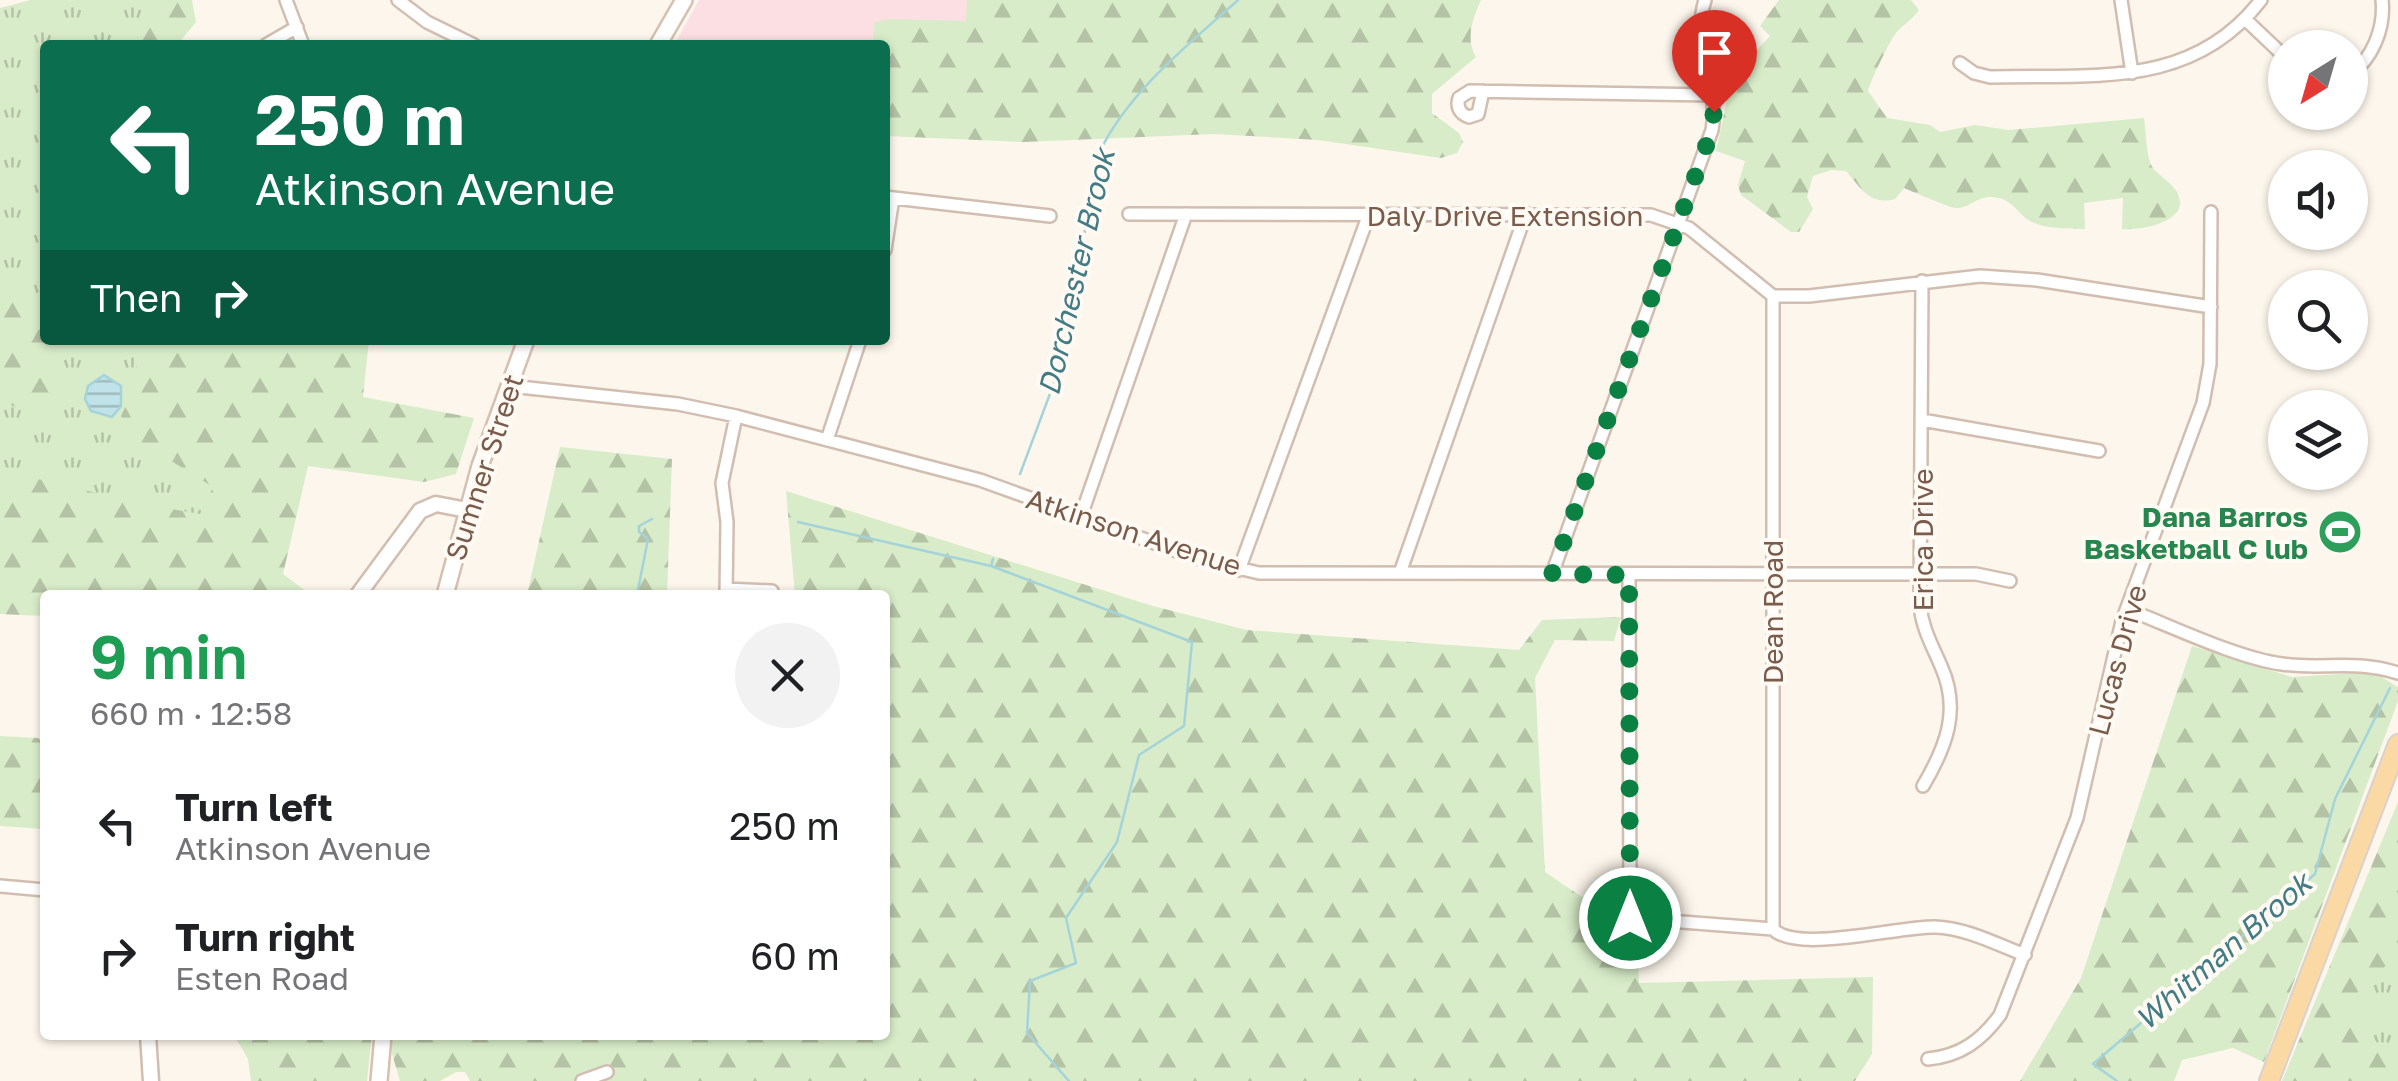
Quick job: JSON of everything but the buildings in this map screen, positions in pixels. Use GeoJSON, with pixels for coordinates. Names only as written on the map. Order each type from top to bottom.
{"type":"FeatureCollection","features":[{"type":"Feature","properties":{"kind":"main road"},"geometry":{"type":"LineString","coordinates":[[661,40],[684,0]]}},
{"type":"Feature","properties":{"kind":"main road","name":"Sumner Street"},"geometry":{"type":"LineString","coordinates":[[445,590],[467,510],[524,345]]}},
{"type":"Feature","properties":{"kind":"main road"},"geometry":{"type":"LineString","coordinates":[[2269,1081],[2398,744]]}},
{"type":"Feature","properties":{"kind":"main road"},"geometry":{"type":"LineString","coordinates":[[379,1081],[382,1040]]}},
{"type":"Feature","properties":{"kind":"street"},"geometry":{"type":"LineString","coordinates":[[286,0],[301,40]]}},
{"type":"Feature","properties":{"kind":"street"},"geometry":{"type":"LineString","coordinates":[[398,0],[426,22],[464,40]]}},
{"type":"Feature","properties":{"kind":"street"},"geometry":{"type":"LineString","coordinates":[[1552,574],[1712,130],[1712,95],[1700,30],[1704,0]]}},
{"type":"Feature","properties":{"kind":"street"},"geometry":{"type":"LineString","coordinates":[[2121,0],[2132,73]]}},
{"type":"Feature","properties":{"kind":"street"},"geometry":{"type":"LineString","coordinates":[[1960,63],[1974,73],[1990,76],[2132,73],[2171,66],[2204,52],[2246,19],[2261,0]]}},
{"type":"Feature","properties":{"kind":"street"},"geometry":{"type":"LineString","coordinates":[[2368,56],[2382,16],[2382,0]]}},
{"type":"Feature","properties":{"kind":"street"},"geometry":{"type":"LineString","coordinates":[[2246,19],[2268,40]]}},
{"type":"Feature","properties":{"kind":"street"},"geometry":{"type":"LineString","coordinates":[[274,40],[296,27]]}},
{"type":"Feature","properties":{"kind":"street"},"geometry":{"type":"LineString","coordinates":[[1484,91],[1712,95]]}},
{"type":"Feature","properties":{"kind":"street"},"geometry":{"type":"LineString","coordinates":[[890,198],[1050,216]]}},
{"type":"Feature","properties":{"kind":"street","name":"Lucas Drive"},"geometry":{"type":"LineString","coordinates":[[1928,1059],[1958,1053],[1991,1027],[2025,954],[2082,800],[2115,647],[2203,403],[2210,364],[2211,212]]}},
{"type":"Feature","properties":{"kind":"street"},"geometry":{"type":"LineString","coordinates":[[1400,574],[1526,213]]}},
{"type":"Feature","properties":{"kind":"street","name":"Daly Drive Extension"},"geometry":{"type":"LineString","coordinates":[[1129,214],[1651,215],[1678,222],[1773,296]]}},
{"type":"Feature","properties":{"kind":"street"},"geometry":{"type":"LineString","coordinates":[[1081,516],[1186,214]]}},
{"type":"Feature","properties":{"kind":"street"},"geometry":{"type":"LineString","coordinates":[[1240,570],[1369,214]]}},
{"type":"Feature","properties":{"kind":"street"},"geometry":{"type":"LineString","coordinates":[[1773,296],[1808,296],[1980,276],[2018,277],[2211,307]]}},
{"type":"Feature","properties":{"kind":"street","name":"Erica Drive"},"geometry":{"type":"LineString","coordinates":[[1922,281],[1921,619],[1947,680],[1951,714],[1945,745],[1922,786]]}},
{"type":"Feature","properties":{"kind":"street","name":"Dean Road"},"geometry":{"type":"LineString","coordinates":[[1773,296],[1773,929]]}},
{"type":"Feature","properties":{"kind":"street"},"geometry":{"type":"LineString","coordinates":[[827,440],[858,345]]}},
{"type":"Feature","properties":{"kind":"street","name":"Atkinson Avenue"},"geometry":{"type":"LineString","coordinates":[[510,386],[678,404],[736,416],[980,480],[1196,558],[1240,570],[1300,575],[1976,574],[2010,581]]}},
{"type":"Feature","properties":{"kind":"street"},"geometry":{"type":"LineString","coordinates":[[726,590],[722,483],[736,416]]}},
{"type":"Feature","properties":{"kind":"street"},"geometry":{"type":"LineString","coordinates":[[1922,420],[2099,450]]}},
{"type":"Feature","properties":{"kind":"street"},"geometry":{"type":"LineString","coordinates":[[362,590],[420,511],[436,504],[467,510]]}},
{"type":"Feature","properties":{"kind":"street"},"geometry":{"type":"LineString","coordinates":[[1629,575],[1630,918],[1773,929],[1783,937],[1841,938],[1943,928],[2025,954]]}},
{"type":"Feature","properties":{"kind":"street"},"geometry":{"type":"LineString","coordinates":[[2127,609],[2266,661],[2300,666],[2364,664],[2398,672]]}},
{"type":"Feature","properties":{"kind":"street"},"geometry":{"type":"LineString","coordinates":[[0,886],[40,890]]}},
{"type":"Feature","properties":{"kind":"street"},"geometry":{"type":"LineString","coordinates":[[148,1040],[148,1077]]}},
{"type":"Feature","properties":{"kind":"street"},"geometry":{"type":"LineString","coordinates":[[582,1081],[607,1072]]}},
{"type":"Feature","properties":{"kind":"shaded area"},"geometry":{"type":"Polygon","coordinates":[[[699,0],[1311,0],[890,44],[890,40],[677,40],[699,0]]]}},
{"type":"Feature","properties":{"kind":"green space"},"geometry":{"type":"Polygon","coordinates":[[[31,0],[156,0],[153,40],[40,40],[40,345],[140,345],[231,488],[214,532],[0,490],[0,8],[31,0]]]}},
{"type":"Feature","properties":{"kind":"green space"},"geometry":{"type":"Polygon","coordinates":[[[141,0],[192,0],[196,22],[181,40],[142,40],[141,0]]]}},
{"type":"Feature","properties":{"kind":"green space"},"geometry":{"type":"Polygon","coordinates":[[[967,0],[1481,0],[1471,36],[1476,57],[1432,94],[1432,113],[1459,133],[1463,142],[1457,153],[1441,158],[1318,140],[1214,134],[1024,142],[890,136],[890,40],[873,40],[874,23],[889,19],[966,21],[967,0]]]}},
{"type":"Feature","properties":{"kind":"green space"},"geometry":{"type":"Polygon","coordinates":[[[1779,0],[1911,0],[1919,10],[1893,37],[1868,91],[1887,118],[1930,125],[1940,132],[1975,125],[2009,130],[2144,118],[2151,165],[2174,188],[2180,199],[2179,208],[2166,221],[2122,229],[2123,198],[2084,203],[2085,229],[2050,227],[2030,221],[1999,198],[1985,198],[1955,208],[1904,188],[1895,199],[1879,200],[1867,194],[1846,171],[1831,170],[1813,176],[1807,197],[1813,209],[1799,232],[1791,232],[1741,195],[1738,185],[1745,161],[1716,151],[1727,100],[1723,75],[1744,64],[1770,36],[1760,26],[1779,0]]]}},
{"type":"Feature","properties":{"kind":"green space"},"geometry":{"type":"Polygon","coordinates":[[[0,272],[40,330],[40,345],[52,348],[55,386],[43,420],[0,400],[0,272]]]}},
{"type":"Feature","properties":{"kind":"green space"},"geometry":{"type":"Polygon","coordinates":[[[132,345],[368,345],[363,397],[474,418],[456,474],[424,482],[308,466],[283,574],[304,590],[40,590],[40,616],[0,614],[0,466],[21,475],[201,514],[213,487],[128,434],[121,416],[137,370],[132,345]]]}},
{"type":"Feature","properties":{"kind":"green space"},"geometry":{"type":"Polygon","coordinates":[[[560,447],[672,459],[667,590],[528,590],[560,447]]]}},
{"type":"Feature","properties":{"kind":"green space"},"geometry":{"type":"Polygon","coordinates":[[[786,491],[1153,606],[1247,630],[1519,650],[1542,620],[1621,617],[1614,641],[1555,640],[1535,678],[1545,872],[1601,910],[1608,904],[1637,934],[1639,983],[1873,977],[1872,1054],[1855,1081],[470,1081],[465,1072],[456,1072],[440,1081],[400,1081],[391,1040],[890,1040],[890,590],[795,590],[786,491]]]}},
{"type":"Feature","properties":{"kind":"green space"},"geometry":{"type":"Polygon","coordinates":[[[2192,646],[2292,677],[2373,672],[2398,687],[2398,701],[2264,1062],[2233,1048],[2182,1060],[2174,1081],[2020,1081],[2081,978],[2192,646]]]}},
{"type":"Feature","properties":{"kind":"green space"},"geometry":{"type":"Polygon","coordinates":[[[0,736],[38,738],[40,829],[0,826],[0,736]]]}},
{"type":"Feature","properties":{"kind":"green space"},"geometry":{"type":"Polygon","coordinates":[[[2398,802],[2398,957],[2379,971],[2357,972],[2355,980],[2369,1033],[2391,1059],[2398,1060],[2398,1081],[2282,1081],[2398,802]]]}},
{"type":"Feature","properties":{"kind":"green space"},"geometry":{"type":"Polygon","coordinates":[[[2398,877],[2398,1081],[2303,1081],[2398,877]]]}},
{"type":"Feature","properties":{"kind":"green space"},"geometry":{"type":"Polygon","coordinates":[[[237,1040],[371,1040],[367,1081],[251,1081],[248,1059],[237,1040]]]}},
{"type":"Feature","properties":{"kind":"water"},"geometry":{"type":"Polygon","coordinates":[[[104,375],[121,386],[121,406],[112,417],[91,411],[85,399],[88,386],[104,375]]]}},
{"type":"Feature","properties":{"kind":"waterway","name":"Dorchester Brook"},"geometry":{"type":"LineString","coordinates":[[1020,474],[1060,367],[1099,153],[1143,89],[1238,0]]}},
{"type":"Feature","properties":{"kind":"waterway"},"geometry":{"type":"LineString","coordinates":[[638,590],[648,539],[639,532],[639,526],[652,519]]}},
{"type":"Feature","properties":{"kind":"waterway"},"geometry":{"type":"LineString","coordinates":[[798,522],[991,566]]}},
{"type":"Feature","properties":{"kind":"waterway","name":"Dorchester Brook"},"geometry":{"type":"LineString","coordinates":[[993,559],[991,566],[1192,642],[1184,726],[1139,755],[1117,842],[1066,918],[1076,963],[1030,981],[1027,1033],[1069,1081]]}},
{"type":"Feature","properties":{"kind":"waterway","name":"Whitman Brook"},"geometry":{"type":"LineString","coordinates":[[2117,1081],[2093,1064],[2315,874],[2335,799],[2390,688]]}},
{"type":"Feature","properties":{"kind":"place","name":"Dana Barros Basketball C lub"},"geometry":{"type":"Point","coordinates":[2340,532]}},
{"type":"Feature","properties":{"kind":"route"},"geometry":{"type":"LineString","coordinates":[[1630,918],[1629,575],[1552,574],[1712,130],[1714,112]]}}]}
